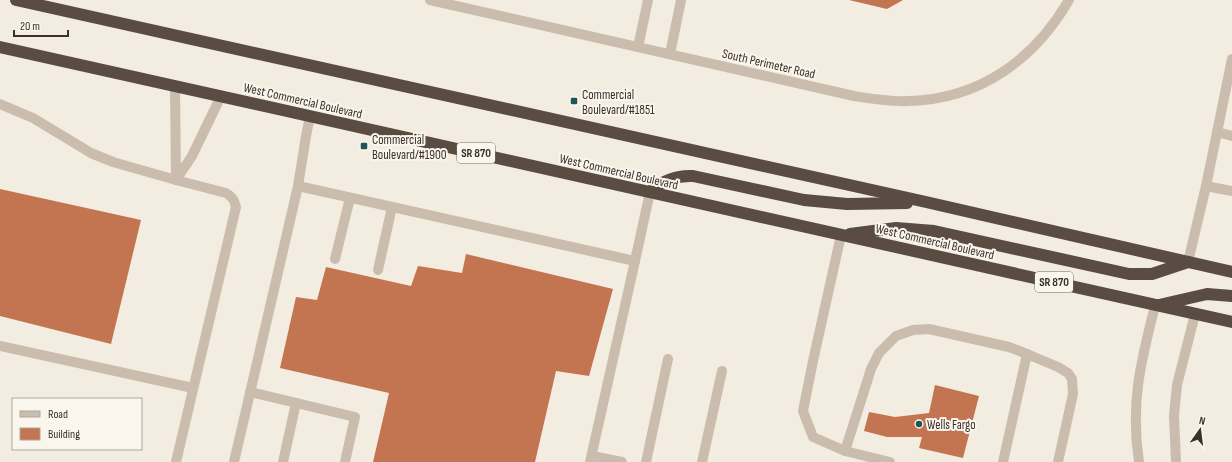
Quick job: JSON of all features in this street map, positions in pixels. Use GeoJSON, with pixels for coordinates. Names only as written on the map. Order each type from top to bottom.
{"type":"FeatureCollection","features":[{"type":"Feature","properties":{"kind":"highway"},"geometry":{"type":"LineString","coordinates":[[16,0],[926,202],[1232,272]]}},
{"type":"Feature","properties":{"kind":"highway","name":"West Commercial Boulevard"},"geometry":{"type":"LineString","coordinates":[[0,47],[1232,322]]}},
{"type":"Feature","properties":{"kind":"highway"},"geometry":{"type":"LineString","coordinates":[[650,192],[655,187],[670,179],[686,175],[804,200],[847,204],[926,202]]}},
{"type":"Feature","properties":{"kind":"highway"},"geometry":{"type":"LineString","coordinates":[[841,235],[896,228],[934,231],[1135,275],[1152,274],[1188,262]]}},
{"type":"Feature","properties":{"kind":"highway"},"geometry":{"type":"LineString","coordinates":[[1155,306],[1207,294],[1232,296]]}},
{"type":"Feature","properties":{"kind":"street","name":"South Perimeter Road"},"geometry":{"type":"LineString","coordinates":[[430,0],[854,96],[896,101],[924,100],[953,94],[982,84],[1007,70],[1019,62],[1041,39],[1069,0]]}},
{"type":"Feature","properties":{"kind":"street"},"geometry":{"type":"LineString","coordinates":[[638,47],[648,0]]}},
{"type":"Feature","properties":{"kind":"street"},"geometry":{"type":"LineString","coordinates":[[670,54],[681,0]]}},
{"type":"Feature","properties":{"kind":"street"},"geometry":{"type":"LineString","coordinates":[[1188,262],[1229,84],[1232,59]]}},
{"type":"Feature","properties":{"kind":"street"},"geometry":{"type":"LineString","coordinates":[[175,86],[176,180]]}},
{"type":"Feature","properties":{"kind":"street"},"geometry":{"type":"LineString","coordinates":[[176,180],[192,156],[221,96]]}},
{"type":"Feature","properties":{"kind":"street"},"geometry":{"type":"LineString","coordinates":[[0,104],[33,118],[70,142],[113,162],[226,193],[232,196],[236,207],[176,462]]}},
{"type":"Feature","properties":{"kind":"street"},"geometry":{"type":"LineString","coordinates":[[234,462],[298,186],[310,116]]}},
{"type":"Feature","properties":{"kind":"street"},"geometry":{"type":"LineString","coordinates":[[1217,132],[1232,136]]}},
{"type":"Feature","properties":{"kind":"street"},"geometry":{"type":"LineString","coordinates":[[298,186],[635,261]]}},
{"type":"Feature","properties":{"kind":"street"},"geometry":{"type":"LineString","coordinates":[[1206,186],[1232,191]]}},
{"type":"Feature","properties":{"kind":"street"},"geometry":{"type":"LineString","coordinates":[[622,462],[591,459],[650,192]]}},
{"type":"Feature","properties":{"kind":"street"},"geometry":{"type":"LineString","coordinates":[[335,259],[350,198]]}},
{"type":"Feature","properties":{"kind":"street"},"geometry":{"type":"LineString","coordinates":[[378,270],[392,207]]}},
{"type":"Feature","properties":{"kind":"street"},"geometry":{"type":"LineString","coordinates":[[841,235],[803,411],[813,437],[845,451],[890,462]]}},
{"type":"Feature","properties":{"kind":"street"},"geometry":{"type":"LineString","coordinates":[[1138,462],[1135,412],[1137,384],[1155,306]]}},
{"type":"Feature","properties":{"kind":"street"},"geometry":{"type":"LineString","coordinates":[[1176,462],[1174,416],[1176,385],[1195,314]]}},
{"type":"Feature","properties":{"kind":"street"},"geometry":{"type":"LineString","coordinates":[[845,451],[871,369],[879,353],[896,336],[913,330],[929,329],[1009,347],[1058,367],[1068,373],[1072,379],[1073,394],[1058,462]]}},
{"type":"Feature","properties":{"kind":"street"},"geometry":{"type":"LineString","coordinates":[[0,346],[193,388]]}},
{"type":"Feature","properties":{"kind":"street"},"geometry":{"type":"LineString","coordinates":[[1003,462],[1027,354]]}},
{"type":"Feature","properties":{"kind":"street"},"geometry":{"type":"LineString","coordinates":[[646,462],[668,359]]}},
{"type":"Feature","properties":{"kind":"street"},"geometry":{"type":"LineString","coordinates":[[702,462],[722,371]]}},
{"type":"Feature","properties":{"kind":"street"},"geometry":{"type":"LineString","coordinates":[[250,392],[355,417],[345,462]]}},
{"type":"Feature","properties":{"kind":"street"},"geometry":{"type":"LineString","coordinates":[[283,462],[296,403]]}},
{"type":"Feature","properties":{"kind":"building"},"geometry":{"type":"Polygon","coordinates":[[[849,0],[903,0],[887,9],[849,0]]]}},
{"type":"Feature","properties":{"kind":"building"},"geometry":{"type":"Polygon","coordinates":[[[0,189],[141,220],[111,344],[0,316],[0,189]]]}},
{"type":"Feature","properties":{"kind":"building"},"geometry":{"type":"Polygon","coordinates":[[[466,254],[613,289],[589,376],[556,371],[535,462],[373,462],[389,393],[280,368],[296,297],[317,300],[326,267],[411,286],[418,266],[462,273],[466,254]]]}},
{"type":"Feature","properties":{"kind":"building","name":"Wells Fargo"},"geometry":{"type":"Polygon","coordinates":[[[935,385],[979,396],[963,458],[919,448],[922,437],[887,437],[864,431],[869,412],[895,417],[929,413],[935,385]]]}},
{"type":"Feature","properties":{"kind":"place","name":"Commercial Boulevard/#1851"},"geometry":{"type":"Point","coordinates":[574,101]}},
{"type":"Feature","properties":{"kind":"place","name":"Commercial Boulevard/#1900"},"geometry":{"type":"Point","coordinates":[364,146]}},
{"type":"Feature","properties":{"kind":"place","name":"Wells Fargo"},"geometry":{"type":"Point","coordinates":[919,424]}}]}
